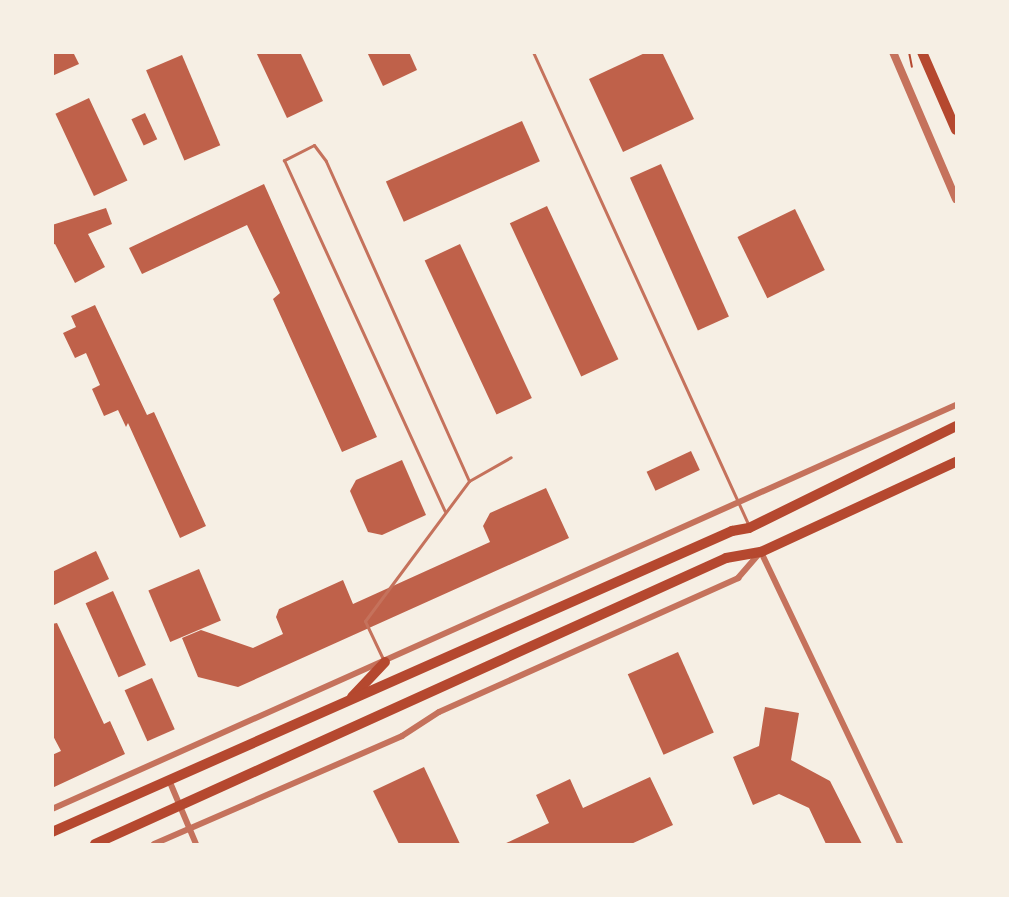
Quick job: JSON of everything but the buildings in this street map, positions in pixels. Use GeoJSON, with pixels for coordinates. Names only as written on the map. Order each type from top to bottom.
{"type":"FeatureCollection","features":[{"type":"Feature","properties":{"kind":"main road"},"geometry":{"type":"LineString","coordinates":[[922,52],[957,130]]}},
{"type":"Feature","properties":{"kind":"main road"},"geometry":{"type":"LineString","coordinates":[[52,832],[351,698],[385,687],[732,531],[749,528],[957,426]]}},
{"type":"Feature","properties":{"kind":"main road"},"geometry":{"type":"LineString","coordinates":[[94,844],[726,558],[761,552],[957,462]]}},
{"type":"Feature","properties":{"kind":"main road"},"geometry":{"type":"LineString","coordinates":[[351,698],[385,662]]}},
{"type":"Feature","properties":{"kind":"street"},"geometry":{"type":"LineString","coordinates":[[893,52],[957,199]]}},
{"type":"Feature","properties":{"kind":"street"},"geometry":{"type":"LineString","coordinates":[[52,809],[372,664],[385,662],[737,501],[957,405]]}},
{"type":"Feature","properties":{"kind":"street"},"geometry":{"type":"LineString","coordinates":[[154,844],[402,736],[439,712],[738,578],[761,552],[900,844]]}},
{"type":"Feature","properties":{"kind":"street"},"geometry":{"type":"LineString","coordinates":[[169,780],[196,844]]}},
{"type":"Feature","properties":{"kind":"lane"},"geometry":{"type":"LineString","coordinates":[[533,52],[749,528]]}},
{"type":"Feature","properties":{"kind":"lane"},"geometry":{"type":"LineString","coordinates":[[445,511],[284,160],[314,145],[326,161],[469,481]]}},
{"type":"Feature","properties":{"kind":"lane"},"geometry":{"type":"LineString","coordinates":[[385,662],[365,621],[469,481],[511,457]]}}]}
